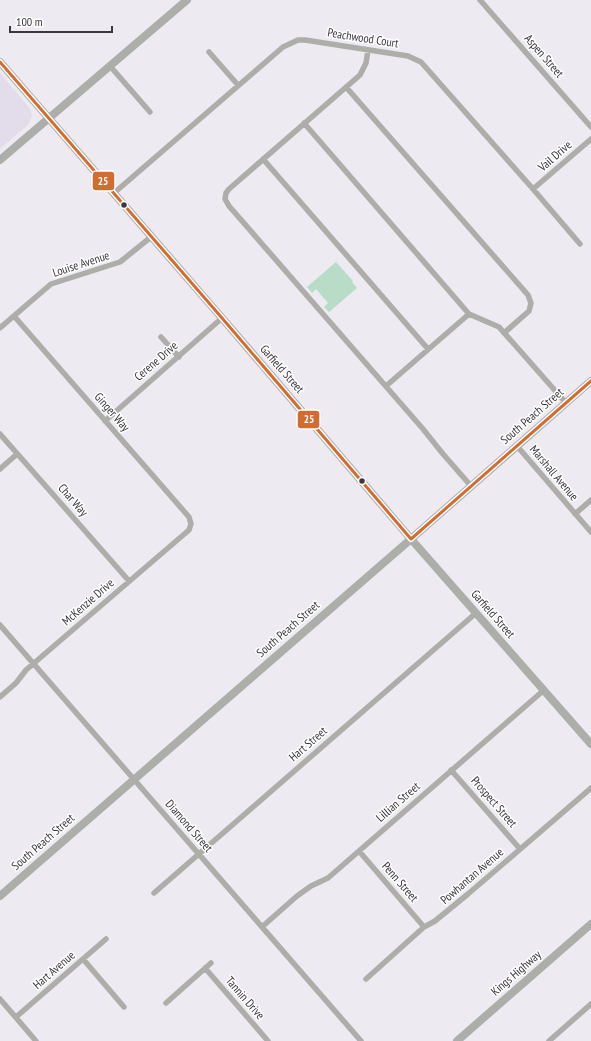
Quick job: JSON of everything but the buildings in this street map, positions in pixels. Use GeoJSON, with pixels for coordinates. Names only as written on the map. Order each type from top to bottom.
{"type":"FeatureCollection","features":[{"type":"Feature","properties":{"kind":"main road"},"geometry":{"type":"LineString","coordinates":[[0,160],[187,0]]}},
{"type":"Feature","properties":{"kind":"main road","name":"Garfield Street"},"geometry":{"type":"LineString","coordinates":[[0,62],[411,539],[591,744]]}},
{"type":"Feature","properties":{"kind":"main road","name":"South Peach Street"},"geometry":{"type":"LineString","coordinates":[[0,896],[591,381]]}},
{"type":"Feature","properties":{"kind":"main road","name":"Kings Highway"},"geometry":{"type":"LineString","coordinates":[[457,1041],[591,924]]}},
{"type":"Feature","properties":{"kind":"street","name":"Aspen Street"},"geometry":{"type":"LineString","coordinates":[[480,0],[591,127]]}},
{"type":"Feature","properties":{"kind":"street","name":"Peachwood Court"},"geometry":{"type":"LineString","coordinates":[[114,193],[283,47],[298,40],[408,56],[421,62],[580,244]]}},
{"type":"Feature","properties":{"kind":"street"},"geometry":{"type":"LineString","coordinates":[[368,50],[364,69],[360,75],[229,189],[226,193],[225,199],[229,206],[471,486]]}},
{"type":"Feature","properties":{"kind":"street"},"geometry":{"type":"LineString","coordinates":[[209,52],[238,85]]}},
{"type":"Feature","properties":{"kind":"street"},"geometry":{"type":"LineString","coordinates":[[110,66],[150,112]]}},
{"type":"Feature","properties":{"kind":"street"},"geometry":{"type":"LineString","coordinates":[[346,87],[528,295],[531,303],[528,311],[504,333]]}},
{"type":"Feature","properties":{"kind":"street"},"geometry":{"type":"LineString","coordinates":[[304,123],[469,314],[499,327],[566,403]]}},
{"type":"Feature","properties":{"kind":"street","name":"Vail Drive"},"geometry":{"type":"LineString","coordinates":[[533,189],[591,139]]}},
{"type":"Feature","properties":{"kind":"street"},"geometry":{"type":"LineString","coordinates":[[263,159],[428,349]]}},
{"type":"Feature","properties":{"kind":"street","name":"Louise Avenue"},"geometry":{"type":"LineString","coordinates":[[0,328],[51,284],[120,262],[151,237]]}},
{"type":"Feature","properties":{"kind":"street"},"geometry":{"type":"LineString","coordinates":[[386,386],[469,314]]}},
{"type":"Feature","properties":{"kind":"street","name":"Ginger Way"},"geometry":{"type":"LineString","coordinates":[[14,316],[189,517],[192,524]]}},
{"type":"Feature","properties":{"kind":"street","name":"Cerene Drive"},"geometry":{"type":"LineString","coordinates":[[105,421],[222,318]]}},
{"type":"Feature","properties":{"kind":"street"},"geometry":{"type":"LineString","coordinates":[[161,337],[178,356]]}},
{"type":"Feature","properties":{"kind":"street","name":"Char Way"},"geometry":{"type":"LineString","coordinates":[[0,434],[129,581]]}},
{"type":"Feature","properties":{"kind":"street","name":"Marshall Avenue"},"geometry":{"type":"LineString","coordinates":[[517,446],[591,532]]}},
{"type":"Feature","properties":{"kind":"street"},"geometry":{"type":"LineString","coordinates":[[0,469],[17,454]]}},
{"type":"Feature","properties":{"kind":"street"},"geometry":{"type":"LineString","coordinates":[[575,514],[591,500]]}},
{"type":"Feature","properties":{"kind":"street","name":"McKenzie Drive"},"geometry":{"type":"LineString","coordinates":[[0,697],[16,683],[26,670],[189,530],[192,524]]}},
{"type":"Feature","properties":{"kind":"street","name":"Hart Street"},"geometry":{"type":"LineString","coordinates":[[154,893],[476,612]]}},
{"type":"Feature","properties":{"kind":"street","name":"Diamond Street"},"geometry":{"type":"LineString","coordinates":[[0,625],[263,926],[361,1041]]}},
{"type":"Feature","properties":{"kind":"street","name":"Lillian Street"},"geometry":{"type":"LineString","coordinates":[[263,926],[297,896],[311,886],[328,878],[544,690]]}},
{"type":"Feature","properties":{"kind":"street","name":"Prospect Street"},"geometry":{"type":"LineString","coordinates":[[451,770],[520,849]]}},
{"type":"Feature","properties":{"kind":"street","name":"Powhantan Avenue"},"geometry":{"type":"LineString","coordinates":[[366,978],[424,927],[436,921],[463,899],[591,788]]}},
{"type":"Feature","properties":{"kind":"street","name":"Penn Street"},"geometry":{"type":"LineString","coordinates":[[359,851],[424,927]]}},
{"type":"Feature","properties":{"kind":"street","name":"Hart Avenue"},"geometry":{"type":"LineString","coordinates":[[16,1017],[106,939]]}},
{"type":"Feature","properties":{"kind":"street"},"geometry":{"type":"LineString","coordinates":[[83,959],[124,1007]]}},
{"type":"Feature","properties":{"kind":"street"},"geometry":{"type":"LineString","coordinates":[[166,1003],[211,963]]}},
{"type":"Feature","properties":{"kind":"street","name":"Tannin Drive"},"geometry":{"type":"LineString","coordinates":[[205,968],[268,1041]]}},
{"type":"Feature","properties":{"kind":"street"},"geometry":{"type":"LineString","coordinates":[[0,999],[36,1041]]}},
{"type":"Feature","properties":{"kind":"street"},"geometry":{"type":"LineString","coordinates":[[549,1041],[591,1004]]}},
{"type":"Feature","properties":{"kind":"shaded area"},"geometry":{"type":"Polygon","coordinates":[[[0,73],[28,106],[32,116],[28,125],[0,149],[0,73]]]}},
{"type":"Feature","properties":{"kind":"green space"},"geometry":{"type":"Polygon","coordinates":[[[336,262],[353,281],[352,282],[357,288],[329,312],[324,307],[328,303],[316,289],[312,293],[307,287],[336,262]]]}},
{"type":"Feature","properties":{"kind":"transit line","name":"25"},"geometry":{"type":"LineString","coordinates":[[0,62],[411,539]]}},
{"type":"Feature","properties":{"kind":"transit line","name":"25"},"geometry":{"type":"LineString","coordinates":[[411,539],[591,381]]}}]}
